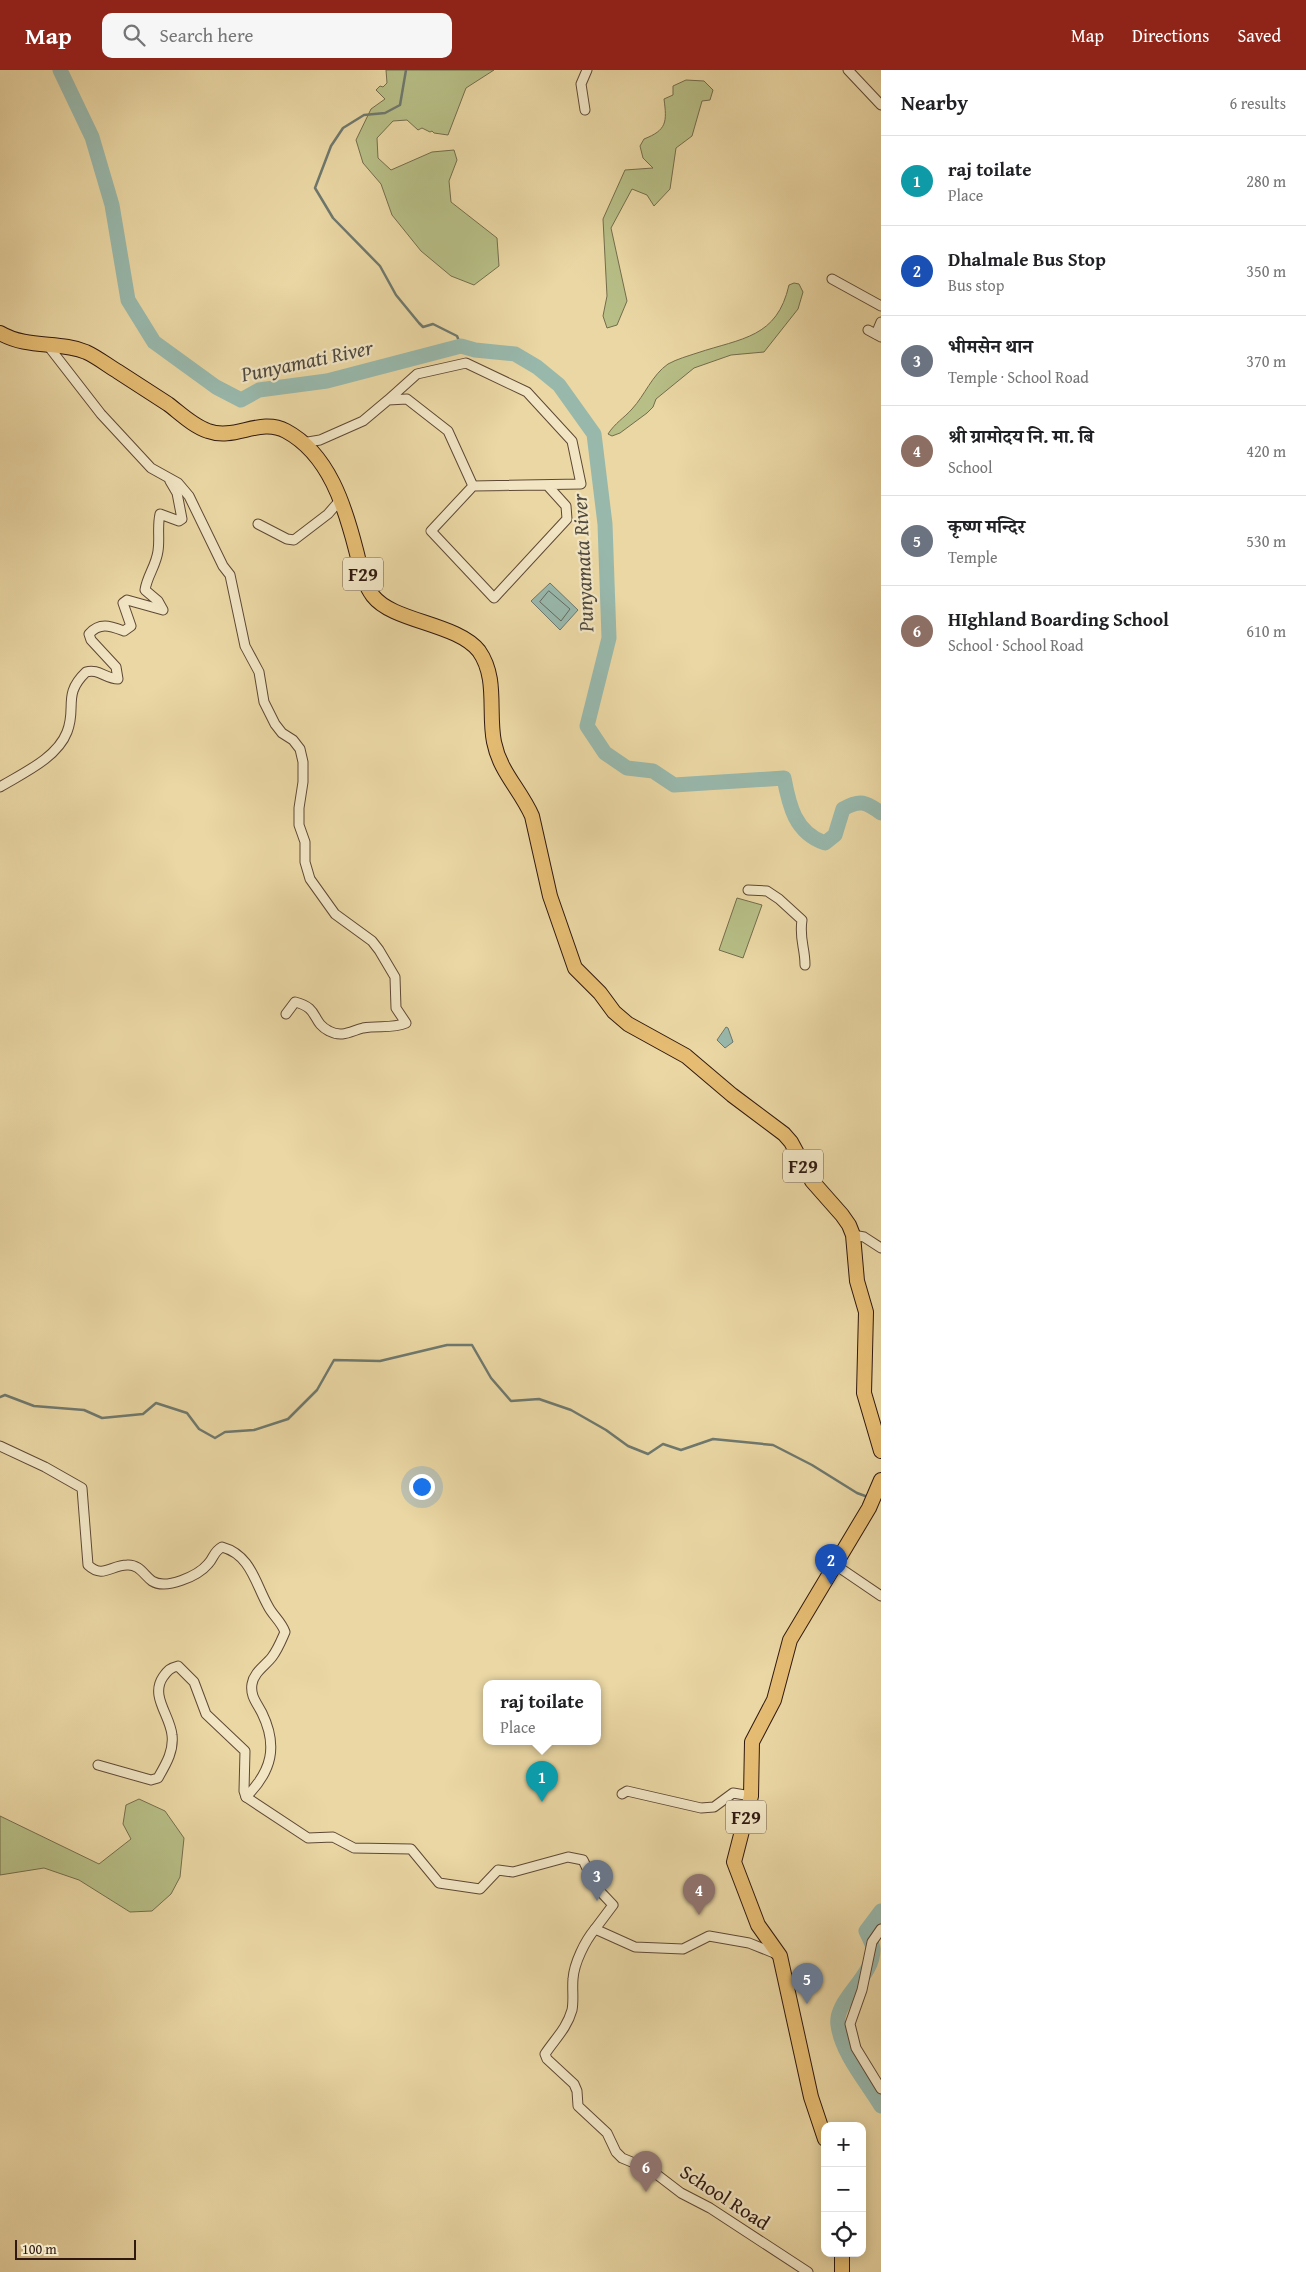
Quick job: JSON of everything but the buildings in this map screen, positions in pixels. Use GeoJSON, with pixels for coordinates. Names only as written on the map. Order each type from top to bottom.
{"type":"FeatureCollection","features":[{"type":"Feature","properties":{"kind":"main road","name":"F29"},"geometry":{"type":"LineString","coordinates":[[0,333],[17,341],[88,353],[208,432],[235,433],[251,427],[270,426],[288,432],[302,443],[318,460],[341,499],[362,573],[373,596],[378,601],[402,613],[455,634],[472,645],[484,661],[491,688],[493,740],[498,759],[506,776],[527,805],[532,816],[550,896],[575,968],[614,1012],[628,1024],[686,1056],[732,1095],[784,1134],[791,1142],[812,1181],[842,1215],[853,1234],[857,1282],[866,1312],[864,1393],[881,1451]]}},
{"type":"Feature","properties":{"kind":"main road","name":"F29"},"geometry":{"type":"LineString","coordinates":[[821,2126],[811,2097],[780,1956],[758,1925],[734,1862],[751,1796],[752,1742],[774,1700],[790,1640],[834,1564],[870,1508],[879,1486]]}},
{"type":"Feature","properties":{"kind":"main road"},"geometry":{"type":"LineString","coordinates":[[842,2257],[842,2272]]}},
{"type":"Feature","properties":{"kind":"street"},"geometry":{"type":"LineString","coordinates":[[585,110],[581,84],[587,70]]}},
{"type":"Feature","properties":{"kind":"street"},"geometry":{"type":"LineString","coordinates":[[848,70],[881,105]]}},
{"type":"Feature","properties":{"kind":"street"},"geometry":{"type":"LineString","coordinates":[[832,279],[881,306]]}},
{"type":"Feature","properties":{"kind":"street"},"geometry":{"type":"LineString","coordinates":[[875,333],[881,322]]}},
{"type":"Feature","properties":{"kind":"street"},"geometry":{"type":"LineString","coordinates":[[49,346],[101,414],[151,468],[178,483],[189,496],[223,566],[230,575],[245,646],[259,672],[264,702],[275,724],[300,749],[303,762],[303,782],[298,808],[299,825],[306,842],[304,862],[310,879],[335,914],[372,941],[379,950],[395,976],[396,1008],[406,1023],[393,1028],[363,1028],[350,1033],[338,1034],[329,1031],[321,1024],[310,1007],[304,1004],[295,1002],[286,1014]]}},
{"type":"Feature","properties":{"kind":"street"},"geometry":{"type":"LineString","coordinates":[[302,443],[320,440],[362,421],[417,374],[466,363],[527,392],[572,441],[581,484],[473,486],[431,531],[494,598],[566,519],[566,506],[548,485],[473,486]]}},
{"type":"Feature","properties":{"kind":"street"},"geometry":{"type":"LineString","coordinates":[[388,400],[407,399],[448,431],[473,486]]}},
{"type":"Feature","properties":{"kind":"street"},"geometry":{"type":"LineString","coordinates":[[0,788],[34,766],[62,741],[68,730],[71,692],[75,682],[86,672],[97,672],[113,679],[118,679],[116,667],[111,659],[91,640],[89,634],[95,627],[108,625],[124,631],[128,630],[131,626],[123,603],[127,600],[162,610],[158,601],[145,590],[146,583],[155,568],[160,514],[174,521],[182,519],[177,493],[169,479]]}},
{"type":"Feature","properties":{"kind":"street"},"geometry":{"type":"LineString","coordinates":[[258,524],[287,539],[294,540],[328,514],[341,499]]}},
{"type":"Feature","properties":{"kind":"street"},"geometry":{"type":"LineString","coordinates":[[748,890],[767,891],[802,920],[800,941],[805,954],[806,965]]}},
{"type":"Feature","properties":{"kind":"street"},"geometry":{"type":"LineString","coordinates":[[853,1234],[881,1248]]}},
{"type":"Feature","properties":{"kind":"street"},"geometry":{"type":"LineString","coordinates":[[0,1446],[45,1467],[82,1488],[88,1565],[94,1571],[104,1572],[125,1565],[133,1565],[152,1581],[162,1585],[173,1584],[202,1569],[208,1564],[214,1551],[222,1547],[231,1549],[245,1560],[269,1608],[282,1624],[284,1632],[271,1658],[259,1669],[252,1683],[252,1697],[272,1736],[269,1768],[257,1786],[246,1796]]}},
{"type":"Feature","properties":{"kind":"street"},"geometry":{"type":"LineString","coordinates":[[834,1564],[881,1596]]}},
{"type":"Feature","properties":{"kind":"street"},"geometry":{"type":"LineString","coordinates":[[98,1765],[151,1780],[158,1778],[171,1754],[172,1734],[158,1695],[159,1683],[169,1668],[178,1666],[194,1682],[206,1714],[245,1751],[244,1791],[246,1796],[308,1838],[333,1837],[354,1848],[411,1849],[439,1883],[480,1889],[498,1870],[513,1872],[568,1857],[583,1860],[596,1887],[613,1905],[595,1929],[635,1947],[683,1949],[709,1936],[750,1943],[780,1956]]}},
{"type":"Feature","properties":{"kind":"street"},"geometry":{"type":"LineString","coordinates":[[622,1794],[627,1791],[701,1808],[714,1807],[732,1793],[751,1796]]}},
{"type":"Feature","properties":{"kind":"street","name":"School Road"},"geometry":{"type":"LineString","coordinates":[[595,1929],[589,1936],[574,1971],[572,2008],[568,2020],[562,2032],[545,2054],[546,2059],[574,2084],[577,2091],[578,2106],[607,2133],[616,2152],[622,2158],[651,2170],[682,2193],[710,2208],[808,2272]]}},
{"type":"Feature","properties":{"kind":"street"},"geometry":{"type":"LineString","coordinates":[[881,1929],[872,1942],[862,1990],[850,2024],[856,2048],[881,2089]]}},
{"type":"Feature","properties":{"kind":"green space"},"geometry":{"type":"Polygon","coordinates":[[[386,70],[494,70],[466,88],[448,135],[430,132],[422,128],[418,130],[407,120],[393,121],[377,138],[378,158],[391,170],[432,152],[454,150],[457,160],[449,181],[451,202],[497,238],[499,266],[474,285],[451,276],[421,251],[392,215],[381,184],[363,163],[356,140],[371,109],[385,99],[376,90],[387,83],[386,70]]]}},
{"type":"Feature","properties":{"kind":"green space"},"geometry":{"type":"Polygon","coordinates":[[[686,80],[704,81],[713,90],[710,100],[702,101],[692,136],[676,148],[670,189],[654,206],[647,195],[632,189],[611,228],[627,301],[617,325],[607,328],[603,316],[607,296],[603,219],[625,170],[653,168],[643,158],[640,146],[644,139],[652,136],[664,124],[664,99],[673,95],[673,86],[686,80]]]}},
{"type":"Feature","properties":{"kind":"green space"},"geometry":{"type":"Polygon","coordinates":[[[799,284],[803,292],[798,309],[764,352],[731,355],[694,368],[656,399],[653,407],[647,413],[620,433],[612,436],[608,434],[637,403],[653,379],[668,364],[743,339],[766,326],[776,316],[789,285],[799,284]]]}},
{"type":"Feature","properties":{"kind":"green space"},"geometry":{"type":"Polygon","coordinates":[[[737,898],[762,905],[743,958],[719,950],[737,898]]]}},
{"type":"Feature","properties":{"kind":"green space"},"geometry":{"type":"Polygon","coordinates":[[[139,1799],[165,1811],[184,1838],[180,1877],[171,1894],[152,1911],[130,1912],[79,1880],[44,1868],[0,1875],[0,1816],[99,1864],[131,1839],[123,1824],[126,1805],[139,1799]]]}},
{"type":"Feature","properties":{"kind":"water"},"geometry":{"type":"Polygon","coordinates":[[[550,583],[578,610],[560,630],[531,601],[550,583]]]}},
{"type":"Feature","properties":{"kind":"water"},"geometry":{"type":"Polygon","coordinates":[[[726,1027],[733,1042],[725,1048],[717,1040],[726,1027]]]}},
{"type":"Feature","properties":{"kind":"waterway","name":"Punyamata River"},"geometry":{"type":"LineString","coordinates":[[60,70],[92,137],[112,205],[128,300],[154,342],[216,387],[241,400],[259,390],[327,381],[461,346],[475,350],[515,354],[537,367],[559,385],[594,434],[605,524],[609,638],[587,726],[605,753],[627,768],[653,771],[674,785],[784,778],[791,808],[800,825],[815,838],[825,843],[835,835],[843,809],[854,804],[863,803],[881,813]]}},
{"type":"Feature","properties":{"kind":"waterway"},"geometry":{"type":"LineString","coordinates":[[406,70],[400,105],[385,113],[364,115],[343,128],[331,146],[315,188],[333,218],[380,266],[396,295],[419,323],[423,327],[433,324],[457,336],[461,346]]}},
{"type":"Feature","properties":{"kind":"waterway"},"geometry":{"type":"LineString","coordinates":[[0,1397],[5,1395],[34,1406],[84,1410],[102,1418],[143,1414],[156,1403],[187,1413],[199,1429],[215,1438],[225,1432],[254,1430],[288,1419],[317,1390],[334,1360],[380,1361],[447,1345],[472,1345],[491,1378],[511,1401],[539,1399],[571,1410],[606,1430],[628,1446],[648,1454],[663,1444],[681,1450],[713,1439],[773,1445],[812,1465],[857,1493],[868,1497]]}},
{"type":"Feature","properties":{"kind":"waterway","name":"Punyamata River"},"geometry":{"type":"LineString","coordinates":[[881,1911],[866,1931],[873,1947],[872,1959],[838,2016],[840,2036],[849,2057],[881,2106]]}},
{"type":"Feature","properties":{"kind":"place","name":"Dhalmale Bus Stop"},"geometry":{"type":"Point","coordinates":[831,1585]}},
{"type":"Feature","properties":{"kind":"place","name":"raj toilate"},"geometry":{"type":"Point","coordinates":[542,1802]}},
{"type":"Feature","properties":{"kind":"place","name":"भीमसेन थान"},"geometry":{"type":"Point","coordinates":[597,1901]}},
{"type":"Feature","properties":{"kind":"place","name":"श्री ग्रामोदय नि. मा. बि"},"geometry":{"type":"Point","coordinates":[699,1915]}},
{"type":"Feature","properties":{"kind":"place","name":"कृष्ण मन्दिर"},"geometry":{"type":"Point","coordinates":[807,2004]}},
{"type":"Feature","properties":{"kind":"place","name":"HIghland Boarding School"},"geometry":{"type":"Point","coordinates":[646,2192]}},
{"type":"Feature","properties":{"kind":"water label","name":"Punyamati River"},"geometry":{"type":"Point","coordinates":[307,361]}}]}
